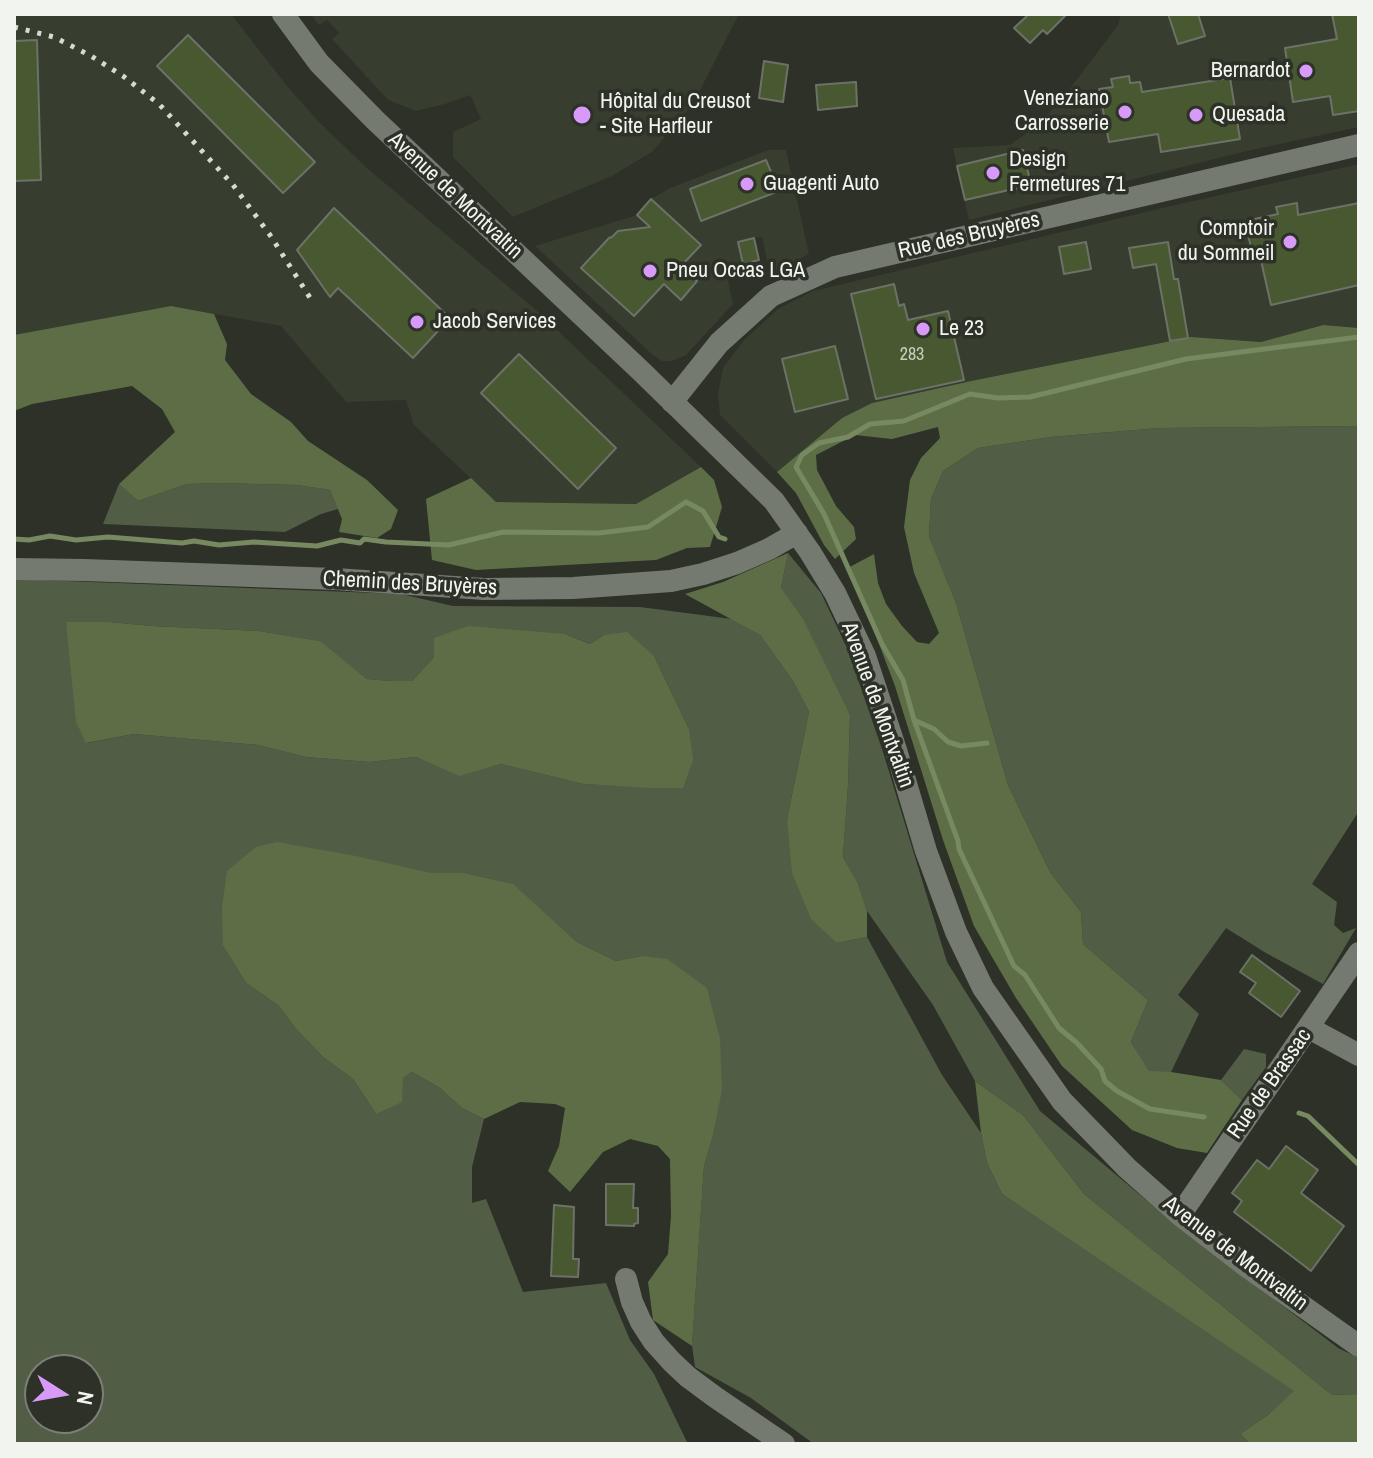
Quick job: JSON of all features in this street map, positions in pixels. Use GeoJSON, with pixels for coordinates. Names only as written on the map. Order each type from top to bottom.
{"type":"FeatureCollection","features":[{"type":"Feature","properties":{"kind":"street","name":"Avenue de Montvaltin"},"geometry":{"type":"LineString","coordinates":[[283,14],[319,63],[375,120],[774,501],[797,533],[835,593],[865,656],[926,851],[956,932],[983,988],[1062,1101],[1127,1168],[1180,1215],[1359,1346]]}},
{"type":"Feature","properties":{"kind":"street","name":"Rue des Bruyères"},"geometry":{"type":"LineString","coordinates":[[672,402],[719,343],[771,296],[835,267],[1359,145]]}},
{"type":"Feature","properties":{"kind":"street","name":"Chemin des Bruyères"},"geometry":{"type":"LineString","coordinates":[[14,569],[335,579],[484,589],[573,588],[671,581],[703,574],[737,563],[797,533]]}},
{"type":"Feature","properties":{"kind":"street","name":"Rue de Brassac"},"geometry":{"type":"LineString","coordinates":[[1180,1215],[1359,953]]}},
{"type":"Feature","properties":{"kind":"street"},"geometry":{"type":"LineString","coordinates":[[1309,1028],[1359,1055]]}},
{"type":"Feature","properties":{"kind":"street"},"geometry":{"type":"LineString","coordinates":[[626,1279],[641,1322],[672,1362],[706,1390],[784,1444]]}},
{"type":"Feature","properties":{"kind":"shaded area"},"geometry":{"type":"Polygon","coordinates":[[[14,14],[231,14],[320,123],[368,169],[534,308],[701,467],[636,504],[496,502],[414,425],[406,400],[346,402],[281,326],[171,306],[14,335],[14,14]]]}},
{"type":"Feature","properties":{"kind":"shaded area","name":"Hôpital du Creusot - Site Harfleur"},"geometry":{"type":"Polygon","coordinates":[[[310,14],[739,14],[693,104],[652,152],[612,176],[513,217],[453,157],[453,132],[481,119],[470,95],[416,111],[388,100],[332,39],[339,33],[327,20],[319,25],[310,14]]]}},
{"type":"Feature","properties":{"kind":"shaded area"},"geometry":{"type":"Polygon","coordinates":[[[1121,14],[1359,14],[1359,127],[1243,152],[969,220],[953,148],[1010,145],[1028,132],[1059,103],[1118,25],[1121,14]]]}},
{"type":"Feature","properties":{"kind":"shaded area"},"geometry":{"type":"Polygon","coordinates":[[[768,150],[786,150],[809,254],[770,274],[762,237],[754,238],[759,260],[725,267],[733,304],[686,355],[672,361],[662,361],[654,356],[535,246],[637,215],[651,199],[670,188],[768,150]]]}},
{"type":"Feature","properties":{"kind":"shaded area"},"geometry":{"type":"Polygon","coordinates":[[[1359,164],[1359,328],[1322,325],[1261,342],[1191,337],[872,403],[842,418],[777,472],[720,415],[718,395],[723,368],[744,340],[778,309],[813,291],[1359,164]]]}},
{"type":"Feature","properties":{"kind":"shaded area"},"geometry":{"type":"Polygon","coordinates":[[[1359,426],[1359,811],[1312,884],[1337,902],[1334,925],[1343,933],[1356,928],[1323,984],[1226,928],[1178,995],[1199,1014],[1171,1072],[1149,1072],[1131,1042],[1148,1000],[1083,944],[1081,912],[1050,872],[1008,785],[956,603],[929,536],[931,499],[943,471],[978,448],[1051,437],[1160,428],[1359,426]]]}},
{"type":"Feature","properties":{"kind":"shaded area"},"geometry":{"type":"Polygon","coordinates":[[[119,484],[138,501],[187,484],[297,485],[330,490],[338,509],[285,532],[103,524],[119,484]]]}},
{"type":"Feature","properties":{"kind":"shaded area"},"geometry":{"type":"Polygon","coordinates":[[[788,553],[821,593],[848,650],[883,752],[947,962],[1040,1111],[1164,1215],[1338,1348],[1359,1358],[1359,1394],[1332,1395],[1084,1194],[1023,1115],[975,1081],[933,1005],[867,911],[858,883],[843,857],[850,715],[781,588],[788,553]]]}},
{"type":"Feature","properties":{"kind":"shaded area"},"geometry":{"type":"Polygon","coordinates":[[[14,579],[401,594],[453,606],[640,607],[732,619],[760,635],[793,681],[809,712],[787,819],[837,943],[867,937],[942,1075],[981,1133],[987,1163],[1002,1194],[1295,1391],[1240,1434],[1251,1444],[814,1444],[751,1398],[695,1367],[692,1345],[704,1166],[712,1139],[641,956],[616,961],[577,942],[512,884],[465,873],[431,873],[223,946],[246,983],[279,1006],[323,1057],[353,1079],[376,1114],[403,1078],[412,1072],[440,1088],[462,1108],[484,1119],[472,1167],[472,1203],[486,1199],[523,1292],[606,1283],[630,1340],[654,1374],[688,1444],[14,1444],[14,579]],[[66,622],[87,743],[134,734],[258,745],[306,757],[369,762],[416,757],[459,775],[501,764],[583,784],[683,788],[689,729],[654,656],[604,635],[590,644],[565,634],[434,657],[412,681],[391,681],[367,679],[319,641],[259,631],[66,622]]]}},
{"type":"Feature","properties":{"kind":"shaded area"},"geometry":{"type":"Polygon","coordinates":[[[1244,1049],[1266,1054],[1266,1067],[1242,1100],[1221,1080],[1244,1049]]]}},
{"type":"Feature","properties":{"kind":"green space"},"geometry":{"type":"Polygon","coordinates":[[[171,306],[214,314],[227,344],[225,360],[251,394],[291,422],[308,441],[367,480],[398,510],[391,529],[377,538],[339,532],[342,519],[330,490],[297,485],[187,484],[138,501],[119,484],[175,432],[162,409],[132,386],[32,404],[14,411],[14,335],[171,306]]]}},
{"type":"Feature","properties":{"kind":"green space"},"geometry":{"type":"Polygon","coordinates":[[[1323,325],[1359,328],[1359,426],[1160,428],[1051,437],[978,448],[943,471],[931,499],[929,536],[956,603],[1008,785],[1050,872],[1081,912],[1083,944],[1148,1000],[1131,1042],[1149,1071],[1221,1080],[1242,1100],[1207,1153],[1177,1148],[1132,1130],[1062,1066],[1016,998],[974,926],[943,840],[895,686],[868,615],[846,569],[874,554],[878,583],[886,604],[902,626],[917,642],[929,644],[939,633],[914,573],[904,527],[910,480],[921,458],[940,438],[938,427],[892,439],[855,435],[816,455],[817,470],[836,506],[854,527],[856,539],[835,559],[796,493],[777,472],[842,418],[872,403],[1191,337],[1261,342],[1323,325]]]}},
{"type":"Feature","properties":{"kind":"green space"},"geometry":{"type":"Polygon","coordinates":[[[701,467],[714,480],[722,507],[710,547],[687,548],[656,560],[476,570],[432,560],[426,499],[471,478],[496,502],[636,504],[701,467]]]}},
{"type":"Feature","properties":{"kind":"green space"},"geometry":{"type":"Polygon","coordinates":[[[788,553],[781,588],[803,619],[850,715],[843,857],[858,883],[867,911],[867,937],[837,943],[811,919],[792,873],[787,819],[809,712],[793,681],[760,635],[685,594],[723,582],[788,553]]]}},
{"type":"Feature","properties":{"kind":"green space"},"geometry":{"type":"Polygon","coordinates":[[[66,622],[259,631],[320,641],[367,679],[391,681],[412,681],[434,657],[434,638],[468,626],[565,634],[590,644],[604,635],[627,632],[654,656],[689,729],[693,760],[683,788],[653,788],[583,784],[501,764],[459,776],[416,757],[369,762],[306,757],[258,745],[134,734],[86,743],[76,722],[66,622]]]}},
{"type":"Feature","properties":{"kind":"green space"},"geometry":{"type":"Polygon","coordinates":[[[277,842],[431,873],[465,873],[513,884],[577,942],[616,961],[641,956],[667,959],[707,988],[720,1039],[722,1090],[704,1166],[692,1346],[653,1320],[648,1282],[668,1254],[671,1216],[670,1159],[658,1146],[630,1139],[603,1152],[570,1192],[548,1171],[559,1146],[565,1108],[555,1104],[520,1102],[484,1119],[462,1108],[440,1088],[412,1072],[403,1078],[402,1102],[376,1114],[353,1079],[323,1057],[279,1006],[246,983],[223,946],[222,908],[227,871],[256,847],[277,842]]]}},
{"type":"Feature","properties":{"kind":"green space"},"geometry":{"type":"Polygon","coordinates":[[[975,1081],[1023,1115],[1084,1194],[1332,1395],[1359,1394],[1359,1444],[1251,1444],[1240,1434],[1268,1415],[1294,1391],[1002,1194],[987,1163],[975,1081]]]}},
{"type":"Feature","properties":{"kind":"building"},"geometry":{"type":"Polygon","coordinates":[[[1026,14],[1067,14],[1047,34],[1043,30],[1030,43],[1014,28],[1026,14]]]}},
{"type":"Feature","properties":{"kind":"building"},"geometry":{"type":"Polygon","coordinates":[[[1168,14],[1198,14],[1205,36],[1178,44],[1168,14]]]}},
{"type":"Feature","properties":{"kind":"building"},"geometry":{"type":"Polygon","coordinates":[[[1332,14],[1359,14],[1359,111],[1333,115],[1330,96],[1293,102],[1285,48],[1337,39],[1332,14]]]}},
{"type":"Feature","properties":{"kind":"building"},"geometry":{"type":"Polygon","coordinates":[[[188,35],[315,162],[283,193],[157,66],[188,35]]]}},
{"type":"Feature","properties":{"kind":"building"},"geometry":{"type":"Polygon","coordinates":[[[37,40],[41,180],[14,181],[14,41],[37,40]]]}},
{"type":"Feature","properties":{"kind":"building"},"geometry":{"type":"Polygon","coordinates":[[[764,61],[788,65],[783,102],[759,98],[764,61]]]}},
{"type":"Feature","properties":{"kind":"building","name":"Quesada"},"geometry":{"type":"Polygon","coordinates":[[[1129,76],[1130,83],[1140,82],[1142,92],[1230,78],[1240,139],[1161,152],[1158,134],[1109,142],[1099,89],[1113,87],[1111,79],[1129,76]]]}},
{"type":"Feature","properties":{"kind":"building"},"geometry":{"type":"Polygon","coordinates":[[[856,82],[857,106],[818,110],[816,85],[856,82]]]}},
{"type":"Feature","properties":{"kind":"building","name":"Design Fermetures 71"},"geometry":{"type":"Polygon","coordinates":[[[1023,150],[1031,185],[965,200],[957,166],[1023,150]]]}},
{"type":"Feature","properties":{"kind":"building"},"geometry":{"type":"Polygon","coordinates":[[[766,160],[779,191],[701,221],[690,189],[766,160]]]}},
{"type":"Feature","properties":{"kind":"building"},"geometry":{"type":"Polygon","coordinates":[[[651,199],[701,245],[681,266],[697,281],[681,300],[664,284],[634,316],[581,268],[618,231],[650,227],[637,215],[651,199]]]}},
{"type":"Feature","properties":{"kind":"building"},"geometry":{"type":"Polygon","coordinates":[[[1297,203],[1298,215],[1359,203],[1359,285],[1271,305],[1260,256],[1253,257],[1245,221],[1278,214],[1276,207],[1297,203]]]}},
{"type":"Feature","properties":{"kind":"building"},"geometry":{"type":"Polygon","coordinates":[[[334,208],[450,318],[413,358],[338,288],[330,297],[297,250],[334,208]]]}},
{"type":"Feature","properties":{"kind":"building"},"geometry":{"type":"Polygon","coordinates":[[[754,238],[759,260],[743,264],[738,242],[754,238]]]}},
{"type":"Feature","properties":{"kind":"building"},"geometry":{"type":"Polygon","coordinates":[[[1086,242],[1091,269],[1064,274],[1059,247],[1086,242]]]}},
{"type":"Feature","properties":{"kind":"building"},"geometry":{"type":"Polygon","coordinates":[[[1168,242],[1188,338],[1170,341],[1156,264],[1133,268],[1129,248],[1168,242]]]}},
{"type":"Feature","properties":{"kind":"building"},"geometry":{"type":"Polygon","coordinates":[[[894,284],[899,306],[904,304],[908,320],[948,311],[964,380],[876,399],[851,294],[894,284]]]}},
{"type":"Feature","properties":{"kind":"building"},"geometry":{"type":"Polygon","coordinates":[[[835,346],[848,399],[795,412],[782,359],[835,346]]]}},
{"type":"Feature","properties":{"kind":"building"},"geometry":{"type":"Polygon","coordinates":[[[519,354],[616,448],[578,489],[481,393],[519,354]]]}},
{"type":"Feature","properties":{"kind":"building"},"geometry":{"type":"Polygon","coordinates":[[[1252,955],[1300,991],[1281,1017],[1249,993],[1256,983],[1240,972],[1252,955]]]}},
{"type":"Feature","properties":{"kind":"building"},"geometry":{"type":"Polygon","coordinates":[[[1286,1146],[1318,1170],[1301,1193],[1344,1226],[1311,1271],[1234,1212],[1242,1201],[1232,1193],[1257,1160],[1269,1169],[1286,1146]]]}},
{"type":"Feature","properties":{"kind":"building"},"geometry":{"type":"Polygon","coordinates":[[[606,1184],[634,1184],[633,1208],[638,1208],[638,1223],[634,1226],[606,1225],[606,1184]]]}},
{"type":"Feature","properties":{"kind":"building"},"geometry":{"type":"Polygon","coordinates":[[[554,1205],[574,1207],[573,1259],[579,1259],[578,1277],[551,1276],[554,1205]]]}},
{"type":"Feature","properties":{"kind":"waterway"},"geometry":{"type":"LineString","coordinates":[[1204,1117],[1150,1109],[1117,1091],[1105,1081],[1101,1069],[1059,1028],[1025,975],[1014,966],[959,849],[903,680],[882,644],[824,514],[796,467],[802,455],[819,443],[848,437],[870,424],[904,421],[970,394],[998,398],[1030,397],[1186,359],[1359,337]]}},
{"type":"Feature","properties":{"kind":"waterway"},"geometry":{"type":"LineString","coordinates":[[14,539],[108,537],[219,545],[254,542],[317,546],[341,540],[360,543],[364,539],[449,545],[503,532],[599,533],[648,527],[686,502],[703,511],[719,537],[725,539]]}},
{"type":"Feature","properties":{"kind":"waterway"},"geometry":{"type":"LineString","coordinates":[[916,721],[934,729],[948,742],[961,746],[987,743]]}},
{"type":"Feature","properties":{"kind":"waterway"},"geometry":{"type":"LineString","coordinates":[[1299,1113],[1308,1116],[1359,1165]]}},
{"type":"Feature","properties":{"kind":"railway"},"geometry":{"type":"LineString","coordinates":[[14,27],[54,37],[91,56],[159,104],[233,185],[270,235],[314,304]]}},
{"type":"Feature","properties":{"kind":"place","name":"Bernardot"},"geometry":{"type":"Point","coordinates":[1306,71]}},
{"type":"Feature","properties":{"kind":"place","name":"Veneziano Carrosserie"},"geometry":{"type":"Point","coordinates":[1125,112]}},
{"type":"Feature","properties":{"kind":"place","name":"Hôpital du Creusot - Site Harfleur"},"geometry":{"type":"Point","coordinates":[582,115]}},
{"type":"Feature","properties":{"kind":"place","name":"Quesada"},"geometry":{"type":"Point","coordinates":[1196,115]}},
{"type":"Feature","properties":{"kind":"place","name":"Design Fermetures 71"},"geometry":{"type":"Point","coordinates":[993,173]}},
{"type":"Feature","properties":{"kind":"place","name":"Guagenti Auto"},"geometry":{"type":"Point","coordinates":[747,184]}},
{"type":"Feature","properties":{"kind":"place","name":"Comptoir du Sommeil"},"geometry":{"type":"Point","coordinates":[1290,242]}},
{"type":"Feature","properties":{"kind":"place","name":"Pneu Occas LGA"},"geometry":{"type":"Point","coordinates":[650,271]}},
{"type":"Feature","properties":{"kind":"place","name":"Jacob Services"},"geometry":{"type":"Point","coordinates":[417,322]}},
{"type":"Feature","properties":{"kind":"place","name":"Le 23"},"geometry":{"type":"Point","coordinates":[923,329]}}]}
